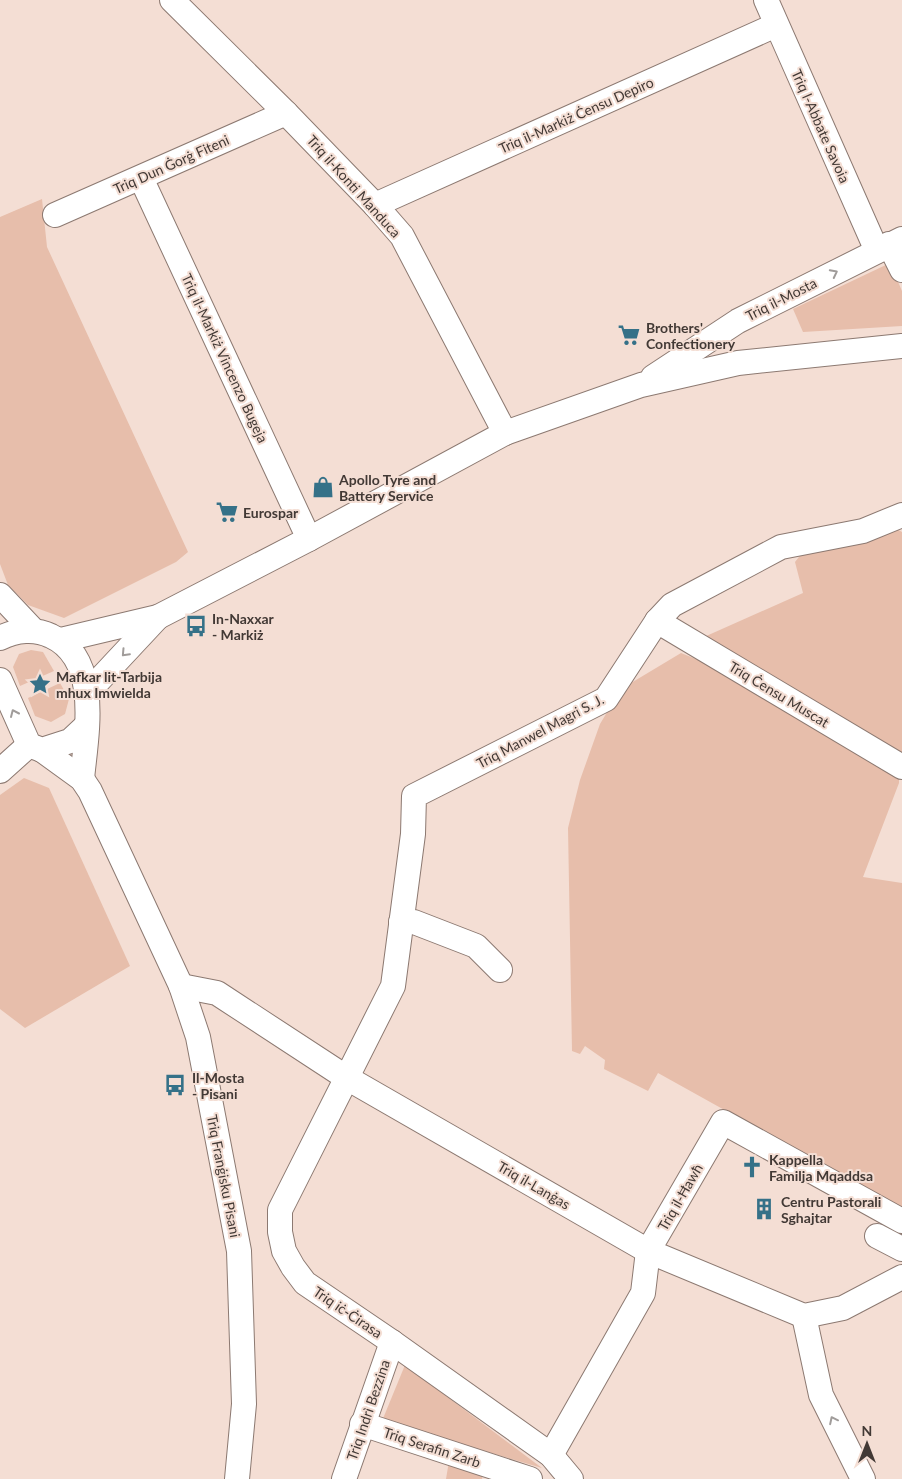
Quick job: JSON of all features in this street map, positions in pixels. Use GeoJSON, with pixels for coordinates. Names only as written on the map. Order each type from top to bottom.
{"type":"FeatureCollection","features":[{"type":"Feature","properties":{"kind":"street","name":"Triq il-Konti Manduca"},"geometry":{"type":"LineString","coordinates":[[172,0],[286,113],[375,205],[402,236],[505,433]]}},
{"type":"Feature","properties":{"kind":"street","name":"Triq l-Abbate Savoia"},"geometry":{"type":"LineString","coordinates":[[766,0],[776,25],[902,270]]}},
{"type":"Feature","properties":{"kind":"street","name":"Triq il-Markiż Ċensu Depiro"},"geometry":{"type":"LineString","coordinates":[[375,205],[776,25]]}},
{"type":"Feature","properties":{"kind":"street","name":"Triq Dun Ġorġ Fiteni"},"geometry":{"type":"LineString","coordinates":[[55,215],[286,113]]}},
{"type":"Feature","properties":{"kind":"street","name":"Triq il-Markiż Vincenzo Bugeja"},"geometry":{"type":"LineString","coordinates":[[141,178],[309,539]]}},
{"type":"Feature","properties":{"kind":"street","name":"Triq il-Mosta"},"geometry":{"type":"LineString","coordinates":[[640,385],[738,321],[890,245]]}},
{"type":"Feature","properties":{"kind":"street"},"geometry":{"type":"LineString","coordinates":[[61,640],[158,617],[309,539],[505,433],[640,385],[738,363],[902,346]]}},
{"type":"Feature","properties":{"kind":"street","name":"Triq Manwel Magri S. J."},"geometry":{"type":"LineString","coordinates":[[347,1078],[393,986],[413,834],[414,796],[606,699],[657,621],[672,606],[781,547],[863,531],[902,515]]}},
{"type":"Feature","properties":{"kind":"street"},"geometry":{"type":"LineString","coordinates":[[0,595],[33,630]]}},
{"type":"Feature","properties":{"kind":"street"},"geometry":{"type":"LineString","coordinates":[[87,693],[158,617]]}},
{"type":"Feature","properties":{"kind":"street","name":"Triq Ċensu Muscat"},"geometry":{"type":"LineString","coordinates":[[657,621],[902,767]]}},
{"type":"Feature","properties":{"kind":"street"},"geometry":{"type":"LineString","coordinates":[[0,638],[11,633],[40,631],[61,640],[78,663],[87,693],[82,780]]}},
{"type":"Feature","properties":{"kind":"street"},"geometry":{"type":"LineString","coordinates":[[0,680],[35,748]]}},
{"type":"Feature","properties":{"kind":"street"},"geometry":{"type":"LineString","coordinates":[[0,771],[35,748],[70,741],[86,726]]}},
{"type":"Feature","properties":{"kind":"street","name":"Triq Franġisku Pisani"},"geometry":{"type":"LineString","coordinates":[[35,748],[82,780],[90,791],[181,986],[198,1037],[239,1251],[244,1404],[237,1479]]}},
{"type":"Feature","properties":{"kind":"street"},"geometry":{"type":"LineString","coordinates":[[401,922],[414,922],[476,946],[500,970]]}},
{"type":"Feature","properties":{"kind":"street","name":"Triq il-Lanġas"},"geometry":{"type":"LineString","coordinates":[[181,986],[217,993],[347,1078],[648,1251],[804,1316]]}},
{"type":"Feature","properties":{"kind":"street","name":"Triq iċ-Ċirasa"},"geometry":{"type":"LineString","coordinates":[[347,1078],[280,1210],[280,1232],[284,1251],[305,1283],[551,1455],[572,1479]]}},
{"type":"Feature","properties":{"kind":"street","name":"Triq il-Ħawħ"},"geometry":{"type":"LineString","coordinates":[[551,1455],[643,1293],[648,1251],[723,1122],[902,1221]]}},
{"type":"Feature","properties":{"kind":"street"},"geometry":{"type":"LineString","coordinates":[[877,1236],[902,1249]]}},
{"type":"Feature","properties":{"kind":"street"},"geometry":{"type":"LineString","coordinates":[[863,1479],[821,1395],[804,1316],[843,1308],[902,1277]]}},
{"type":"Feature","properties":{"kind":"street","name":"Triq Indrì Bezzina"},"geometry":{"type":"LineString","coordinates":[[344,1479],[392,1342]]}},
{"type":"Feature","properties":{"kind":"street","name":"Triq Serafin Zarb"},"geometry":{"type":"LineString","coordinates":[[362,1424],[530,1479]]}},
{"type":"Feature","properties":{"kind":"shaded area"},"geometry":{"type":"Polygon","coordinates":[[[42,199],[47,247],[188,552],[176,562],[64,618],[28,605],[8,585],[0,564],[0,217],[42,199]]]}},
{"type":"Feature","properties":{"kind":"shaded area"},"geometry":{"type":"Polygon","coordinates":[[[890,263],[902,291],[902,326],[803,332],[793,309],[890,263]]]}},
{"type":"Feature","properties":{"kind":"shaded area"},"geometry":{"type":"Polygon","coordinates":[[[893,527],[902,532],[902,753],[704,637],[803,593],[795,562],[806,548],[893,527]]]}},
{"type":"Feature","properties":{"kind":"shaded area"},"geometry":{"type":"Polygon","coordinates":[[[31,650],[43,652],[54,671],[20,686],[13,667],[19,654],[31,650]]]}},
{"type":"Feature","properties":{"kind":"shaded area"},"geometry":{"type":"Polygon","coordinates":[[[681,653],[723,670],[899,775],[899,783],[863,877],[902,883],[902,1209],[658,1073],[648,1091],[604,1069],[605,1060],[585,1046],[580,1054],[572,1051],[568,828],[580,780],[600,724],[621,689],[681,653]]]}},
{"type":"Feature","properties":{"kind":"shaded area"},"geometry":{"type":"Polygon","coordinates":[[[60,683],[69,699],[65,714],[51,722],[35,716],[28,698],[60,683]]]}},
{"type":"Feature","properties":{"kind":"shaded area"},"geometry":{"type":"Polygon","coordinates":[[[24,778],[49,788],[130,966],[25,1028],[0,1009],[0,795],[24,778]]]}},
{"type":"Feature","properties":{"kind":"shaded area"},"geometry":{"type":"Polygon","coordinates":[[[405,1365],[542,1468],[382,1421],[405,1365]]]}},
{"type":"Feature","properties":{"kind":"shaded area"},"geometry":{"type":"Polygon","coordinates":[[[449,1461],[483,1473],[482,1479],[446,1479],[449,1461]]]}},
{"type":"Feature","properties":{"kind":"place","name":"Brothers' Confectionery"},"geometry":{"type":"Point","coordinates":[629,335]}},
{"type":"Feature","properties":{"kind":"place","name":"Apollo Tyre and Battery Service"},"geometry":{"type":"Point","coordinates":[323,487]}},
{"type":"Feature","properties":{"kind":"place","name":"Eurospar"},"geometry":{"type":"Point","coordinates":[227,512]}},
{"type":"Feature","properties":{"kind":"place","name":"In-Naxxar - Markiż"},"geometry":{"type":"Point","coordinates":[196,626]}},
{"type":"Feature","properties":{"kind":"place","name":"Mafkar lit-Tarbija mhux Imwielda"},"geometry":{"type":"Point","coordinates":[40,684]}},
{"type":"Feature","properties":{"kind":"place","name":"Il-Mosta - Pisani"},"geometry":{"type":"Point","coordinates":[175,1085]}},
{"type":"Feature","properties":{"kind":"place","name":"Kappella Familja Mqaddsa"},"geometry":{"type":"Point","coordinates":[752,1167]}},
{"type":"Feature","properties":{"kind":"place","name":"Centru Pastorali Sghajtar"},"geometry":{"type":"Point","coordinates":[764,1209]}}]}
